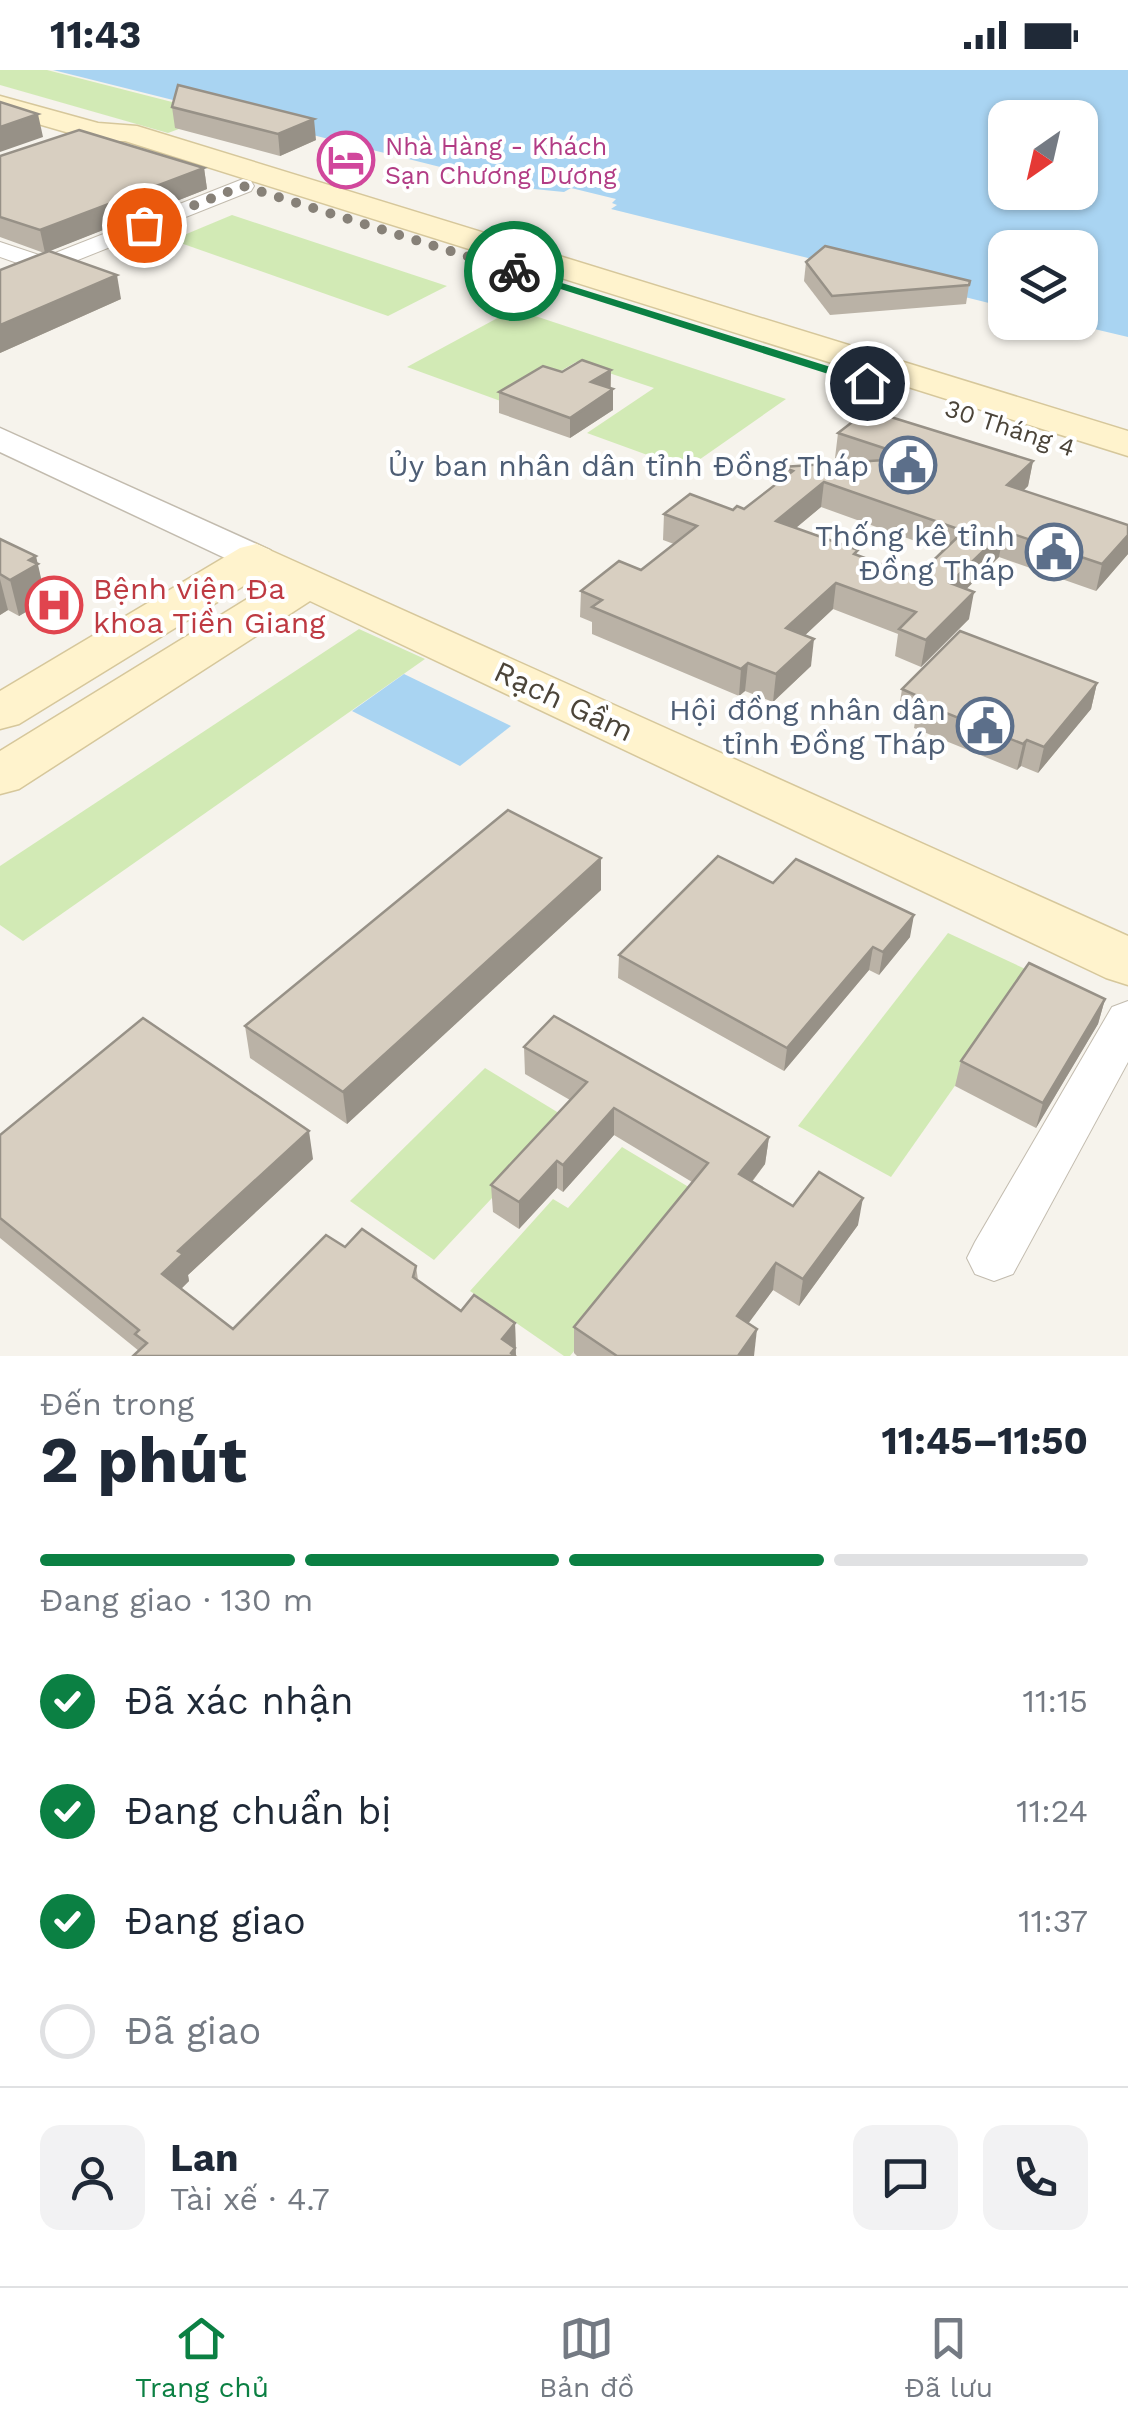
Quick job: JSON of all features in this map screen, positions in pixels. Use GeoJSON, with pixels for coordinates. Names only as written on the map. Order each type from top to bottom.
{"type":"FeatureCollection","features":[{"type":"Feature","properties":{"kind":"main road","name":"30 Tháng 4"},"geometry":{"type":"LineString","coordinates":[[0,104],[97,132],[99,142],[255,181],[1118,452]]}},
{"type":"Feature","properties":{"kind":"main road"},"geometry":{"type":"LineString","coordinates":[[49,149],[97,132]]}},
{"type":"Feature","properties":{"kind":"main road"},"geometry":{"type":"LineString","coordinates":[[0,712],[256,558]]}},
{"type":"Feature","properties":{"kind":"main road","name":"Rạch Gầm"},"geometry":{"type":"LineString","coordinates":[[256,558],[1128,962]]}},
{"type":"Feature","properties":{"kind":"main road"},"geometry":{"type":"LineString","coordinates":[[0,776],[308,582]]}},
{"type":"Feature","properties":{"kind":"street"},"geometry":{"type":"LineString","coordinates":[[0,283],[255,181]]}},
{"type":"Feature","properties":{"kind":"street"},"geometry":{"type":"LineString","coordinates":[[0,249],[45,265]]}},
{"type":"Feature","properties":{"kind":"street","name":"Rạch Gầm"},"geometry":{"type":"LineString","coordinates":[[0,439],[256,558]]}},
{"type":"Feature","properties":{"kind":"street"},"geometry":{"type":"LineString","coordinates":[[994,1258],[1128,1019]]}},
{"type":"Feature","properties":{"kind":"green space"},"geometry":{"type":"Polygon","coordinates":[[[0,70],[47,70],[219,114],[168,133],[0,85],[0,70]]]}},
{"type":"Feature","properties":{"kind":"green space"},"geometry":{"type":"Polygon","coordinates":[[[232,215],[447,286],[388,316],[172,240],[232,215]]]}},
{"type":"Feature","properties":{"kind":"green space"},"geometry":{"type":"Polygon","coordinates":[[[514,309],[786,399],[686,469],[587,433],[654,388],[576,362],[506,403],[407,367],[514,309]]]}},
{"type":"Feature","properties":{"kind":"green space"},"geometry":{"type":"Polygon","coordinates":[[[359,629],[425,659],[23,941],[0,925],[0,866],[359,629]]]}},
{"type":"Feature","properties":{"kind":"green space"},"geometry":{"type":"Polygon","coordinates":[[[948,933],[1034,973],[891,1177],[798,1126],[948,933]]]}},
{"type":"Feature","properties":{"kind":"green space"},"geometry":{"type":"Polygon","coordinates":[[[485,1068],[567,1118],[434,1260],[350,1201],[485,1068]]]}},
{"type":"Feature","properties":{"kind":"green space"},"geometry":{"type":"Polygon","coordinates":[[[622,1147],[702,1195],[570,1356],[564,1356],[470,1291],[553,1199],[568,1208],[622,1147]]]}},
{"type":"Feature","properties":{"kind":"water"},"geometry":{"type":"Polygon","coordinates":[[[53,70],[1128,70],[1128,337],[1098,330],[1098,230],[988,230],[988,303],[611,209],[617,205],[612,203],[616,199],[571,188],[564,192],[524,188],[53,70]]]}},
{"type":"Feature","properties":{"kind":"water"},"geometry":{"type":"Polygon","coordinates":[[[404,674],[511,726],[460,766],[352,711],[404,674]]]}},
{"type":"Feature","properties":{"kind":"building"},"geometry":{"type":"Polygon","coordinates":[[[178,85],[314,119],[278,134],[172,107],[178,85]]]}},
{"type":"Feature","properties":{"kind":"building"},"geometry":{"type":"Polygon","coordinates":[[[0,102],[38,114],[0,127],[0,102]]]}},
{"type":"Feature","properties":{"kind":"building"},"geometry":{"type":"Polygon","coordinates":[[[79,130],[204,168],[40,230],[0,217],[0,156],[79,130]]]}},
{"type":"Feature","properties":{"kind":"building"},"geometry":{"type":"Polygon","coordinates":[[[825,246],[970,281],[969,285],[832,296],[806,262],[825,246]]]}},
{"type":"Feature","properties":{"kind":"building"},"geometry":{"type":"Polygon","coordinates":[[[49,251],[117,275],[0,325],[0,270],[49,251]]]}},
{"type":"Feature","properties":{"kind":"building"},"geometry":{"type":"Polygon","coordinates":[[[582,360],[611,370],[591,382],[613,389],[570,418],[499,392],[543,366],[562,372],[582,360]]]}},
{"type":"Feature","properties":{"kind":"building"},"geometry":{"type":"Polygon","coordinates":[[[868,410],[1033,461],[1007,485],[1128,525],[1128,535],[1102,564],[1004,531],[950,583],[974,592],[926,640],[899,629],[916,612],[836,583],[786,628],[814,639],[776,674],[748,663],[741,669],[592,607],[602,600],[581,591],[619,561],[641,570],[697,526],[664,514],[690,494],[733,510],[737,506],[744,509],[793,471],[782,467],[914,458],[838,433],[868,410]],[[824,482],[776,521],[858,550],[854,554],[916,577],[964,531],[824,482]]]}},
{"type":"Feature","properties":{"kind":"building"},"geometry":{"type":"Polygon","coordinates":[[[0,539],[36,556],[29,560],[38,564],[10,580],[0,574],[0,539]]]}},
{"type":"Feature","properties":{"kind":"building"},"geometry":{"type":"Polygon","coordinates":[[[960,631],[1097,683],[1044,747],[1027,740],[1023,744],[919,702],[922,698],[902,689],[960,631]]]}},
{"type":"Feature","properties":{"kind":"building"},"geometry":{"type":"Polygon","coordinates":[[[508,810],[601,858],[343,1092],[245,1026],[508,810]]]}},
{"type":"Feature","properties":{"kind":"building"},"geometry":{"type":"Polygon","coordinates":[[[718,856],[773,883],[796,859],[914,915],[883,952],[873,947],[787,1048],[619,955],[718,856]]]}},
{"type":"Feature","properties":{"kind":"building"},"geometry":{"type":"Polygon","coordinates":[[[1029,963],[1105,999],[1043,1103],[961,1061],[1029,963]]]}},
{"type":"Feature","properties":{"kind":"building"},"geometry":{"type":"Polygon","coordinates":[[[554,1016],[769,1137],[739,1174],[793,1206],[819,1172],[863,1198],[803,1279],[776,1263],[737,1316],[757,1329],[738,1356],[617,1356],[574,1327],[708,1163],[614,1108],[563,1165],[557,1161],[519,1202],[491,1185],[587,1082],[524,1047],[554,1016]]]}},
{"type":"Feature","properties":{"kind":"building"},"geometry":{"type":"Polygon","coordinates":[[[143,1018],[309,1131],[178,1251],[183,1254],[162,1274],[233,1329],[326,1235],[345,1247],[362,1229],[416,1266],[413,1277],[461,1311],[474,1295],[515,1323],[502,1339],[515,1348],[511,1353],[515,1356],[133,1356],[147,1343],[135,1334],[139,1330],[0,1218],[0,1135],[143,1018]]]}},
{"type":"Feature","properties":{"kind":"way so far"},"geometry":{"type":"LineString","coordinates":[[144,225],[243,186],[514,271]]}},
{"type":"Feature","properties":{"kind":"place","name":"Nhà Hàng - Khách Sạn Chương Dương"},"geometry":{"type":"Point","coordinates":[346,160]}},
{"type":"Feature","properties":{"kind":"place","name":"Ủy ban nhân dân tỉnh Đồng Tháp"},"geometry":{"type":"Point","coordinates":[908,465]}},
{"type":"Feature","properties":{"kind":"place","name":"Thống kê tỉnh Đồng Tháp"},"geometry":{"type":"Point","coordinates":[1054,552]}},
{"type":"Feature","properties":{"kind":"place","name":"Bệnh viện Đa khoa Tiền Giang"},"geometry":{"type":"Point","coordinates":[54,605]}},
{"type":"Feature","properties":{"kind":"place","name":"Hội đồng nhân dân tỉnh Đồng Tháp"},"geometry":{"type":"Point","coordinates":[985,726]}},
{"type":"Feature","properties":{"kind":"route"},"geometry":{"type":"LineString","coordinates":[[514,271],[867,383]]}}]}
